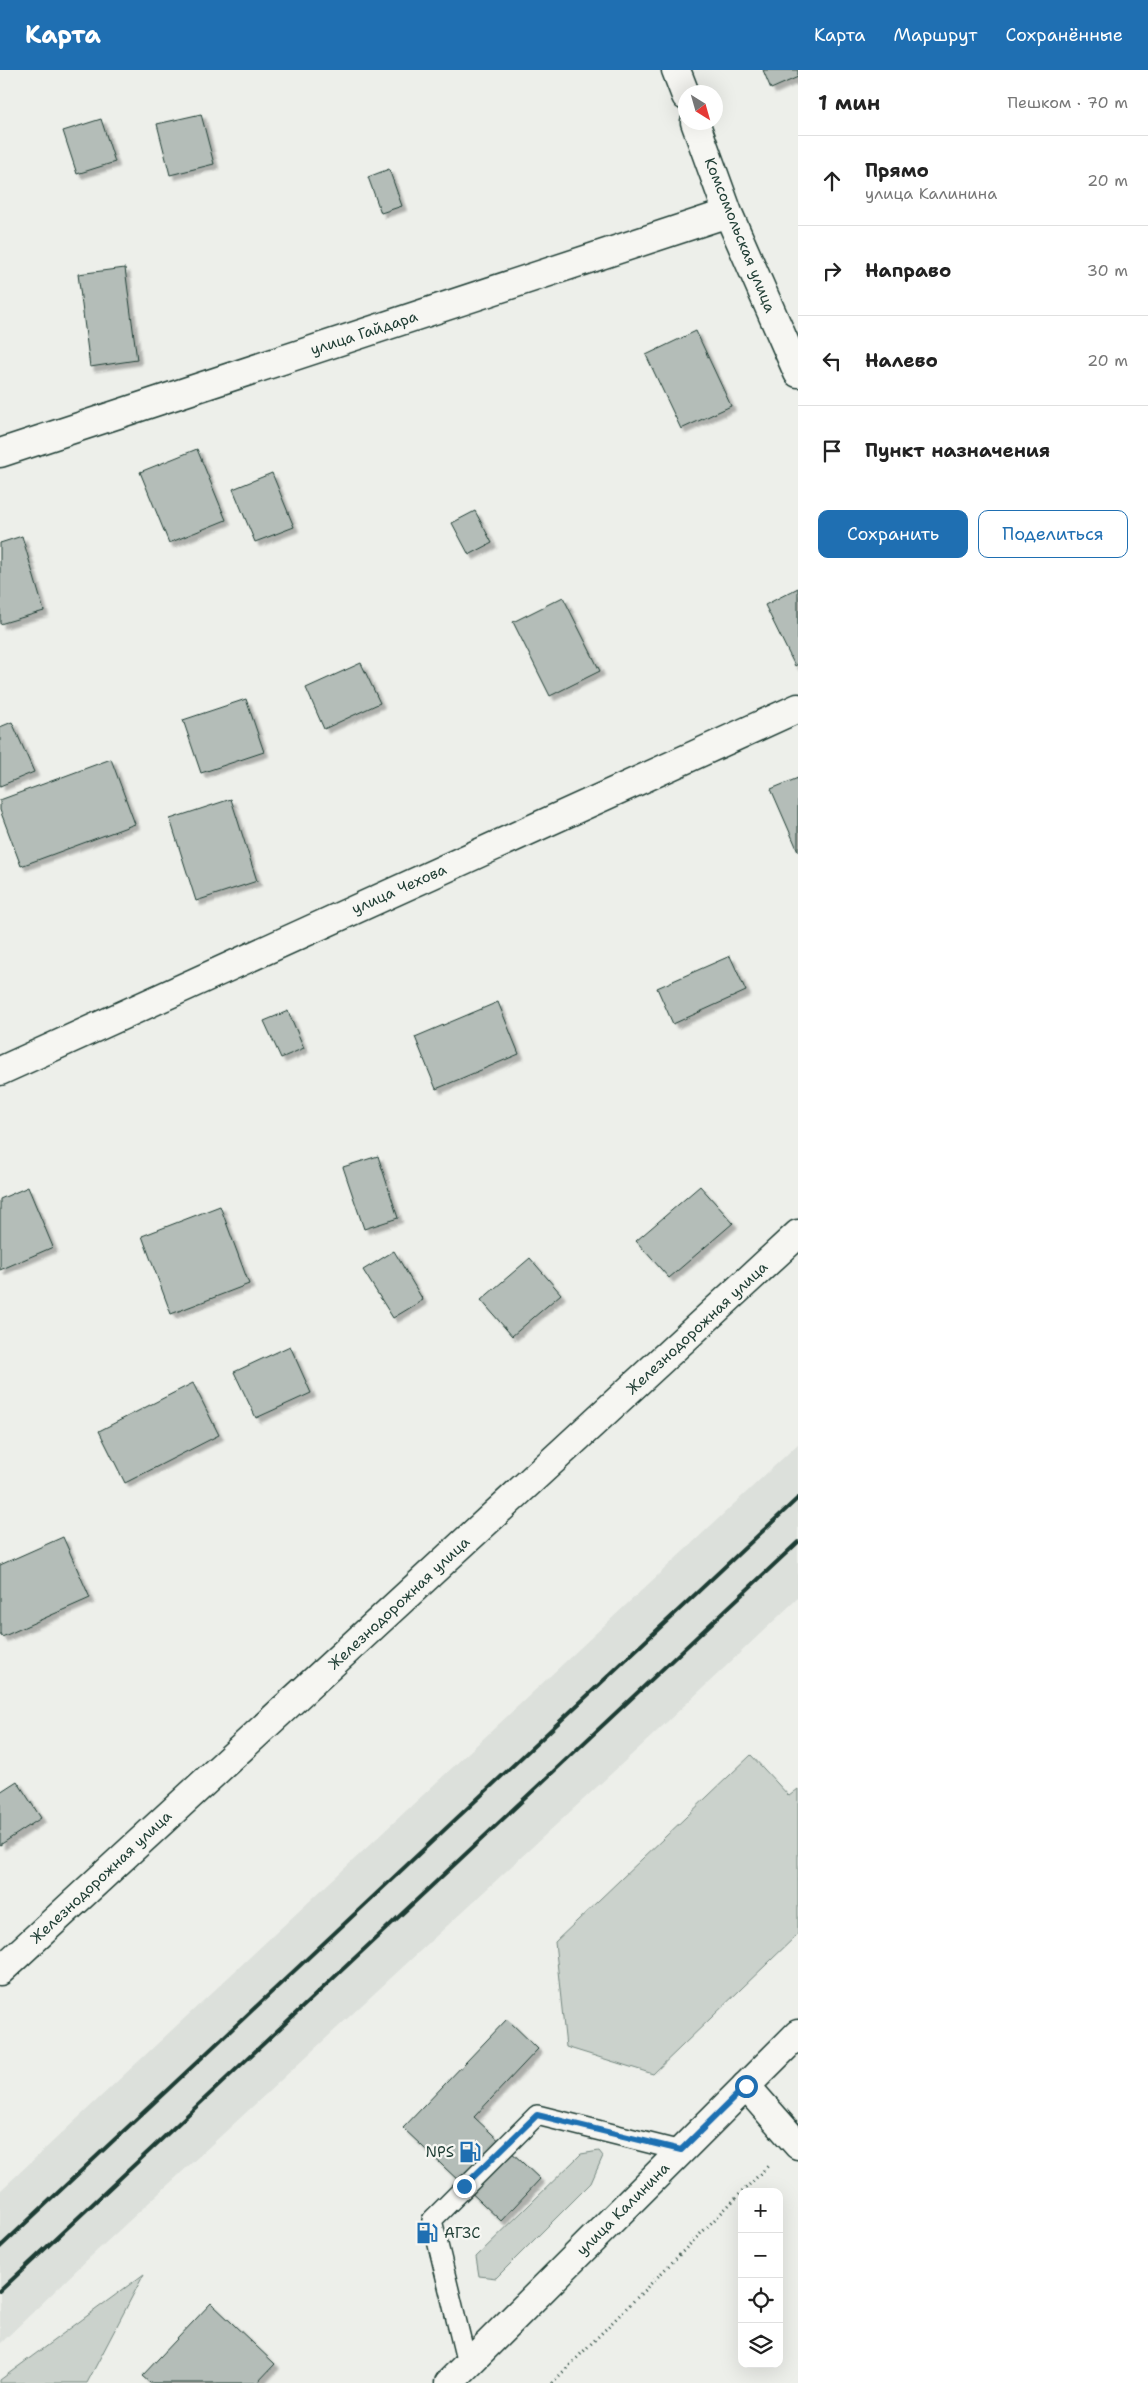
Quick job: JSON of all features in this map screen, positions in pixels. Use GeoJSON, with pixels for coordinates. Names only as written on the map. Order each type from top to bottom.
{"type":"FeatureCollection","features":[{"type":"Feature","properties":{"kind":"street"},"geometry":{"type":"LineString","coordinates":[[676,70],[682,85]]}},
{"type":"Feature","properties":{"kind":"street","name":"Комсомольская улица"},"geometry":{"type":"LineString","coordinates":[[698,130],[728,213],[798,374]]}},
{"type":"Feature","properties":{"kind":"street","name":"улица Гайдара"},"geometry":{"type":"LineString","coordinates":[[0,453],[728,213]]}},
{"type":"Feature","properties":{"kind":"street","name":"улица Чехова"},"geometry":{"type":"LineString","coordinates":[[0,1071],[798,708]]}},
{"type":"Feature","properties":{"kind":"street","name":"Железнодорожная улица"},"geometry":{"type":"LineString","coordinates":[[0,1971],[798,1234]]}},
{"type":"Feature","properties":{"kind":"street","name":"улица Калинина"},"geometry":{"type":"LineString","coordinates":[[458,2374],[798,2034]]}},
{"type":"Feature","properties":{"kind":"street"},"geometry":{"type":"LineString","coordinates":[[746,2086],[798,2145]]}},
{"type":"Feature","properties":{"kind":"lane"},"geometry":{"type":"LineString","coordinates":[[458,2374],[432,2220],[464,2186],[537,2115],[681,2150]]}},
{"type":"Feature","properties":{"kind":"path"},"geometry":{"type":"LineString","coordinates":[[552,2383],[738,2196]]}},
{"type":"Feature","properties":{"kind":"shaded area"},"geometry":{"type":"Polygon","coordinates":[[[798,1444],[798,1598],[87,2260],[0,2344],[0,2191],[798,1444]]]}},
{"type":"Feature","properties":{"kind":"shaded area"},"geometry":{"type":"Polygon","coordinates":[[[751,1755],[789,1796],[798,1789],[798,1934],[653,2074],[566,2047],[555,1942],[751,1755]]]}},
{"type":"Feature","properties":{"kind":"shaded area"},"geometry":{"type":"Polygon","coordinates":[[[599,2151],[603,2156],[591,2183],[496,2278],[479,2276],[476,2257],[581,2154],[599,2151]]]}},
{"type":"Feature","properties":{"kind":"shaded area"},"geometry":{"type":"Polygon","coordinates":[[[144,2274],[87,2383],[0,2383],[0,2380],[144,2274]]]}},
{"type":"Feature","properties":{"kind":"building"},"geometry":{"type":"Polygon","coordinates":[[[763,70],[798,70],[798,77],[771,89],[763,70]]]}},
{"type":"Feature","properties":{"kind":"building"},"geometry":{"type":"Polygon","coordinates":[[[201,114],[214,164],[170,175],[157,124],[201,114]]]}},
{"type":"Feature","properties":{"kind":"building"},"geometry":{"type":"Polygon","coordinates":[[[101,119],[115,162],[77,174],[63,131],[101,119]]]}},
{"type":"Feature","properties":{"kind":"building"},"geometry":{"type":"Polygon","coordinates":[[[389,169],[402,206],[381,213],[368,177],[389,169]]]}},
{"type":"Feature","properties":{"kind":"building"},"geometry":{"type":"Polygon","coordinates":[[[125,268],[137,360],[90,367],[78,274],[125,268]]]}},
{"type":"Feature","properties":{"kind":"building"},"geometry":{"type":"Polygon","coordinates":[[[696,331],[731,406],[681,429],[646,355],[696,331]]]}},
{"type":"Feature","properties":{"kind":"building"},"geometry":{"type":"Polygon","coordinates":[[[197,449],[226,520],[169,543],[140,472],[197,449]]]}},
{"type":"Feature","properties":{"kind":"building"},"geometry":{"type":"Polygon","coordinates":[[[272,473],[294,527],[255,542],[233,489],[272,473]]]}},
{"type":"Feature","properties":{"kind":"building"},"geometry":{"type":"Polygon","coordinates":[[[475,511],[492,543],[469,555],[452,523],[475,511]]]}},
{"type":"Feature","properties":{"kind":"building"},"geometry":{"type":"Polygon","coordinates":[[[22,536],[44,611],[0,624],[0,543],[22,536]]]}},
{"type":"Feature","properties":{"kind":"building"},"geometry":{"type":"Polygon","coordinates":[[[798,588],[798,664],[795,666],[765,605],[798,588]]]}},
{"type":"Feature","properties":{"kind":"building"},"geometry":{"type":"Polygon","coordinates":[[[563,597],[600,671],[550,696],[513,622],[563,597]]]}},
{"type":"Feature","properties":{"kind":"building"},"geometry":{"type":"Polygon","coordinates":[[[361,663],[380,703],[324,729],[306,688],[361,663]]]}},
{"type":"Feature","properties":{"kind":"building"},"geometry":{"type":"Polygon","coordinates":[[[246,699],[264,752],[201,773],[183,720],[246,699]]]}},
{"type":"Feature","properties":{"kind":"building"},"geometry":{"type":"Polygon","coordinates":[[[12,722],[34,772],[0,786],[0,727],[12,722]]]}},
{"type":"Feature","properties":{"kind":"building"},"geometry":{"type":"Polygon","coordinates":[[[111,759],[135,824],[21,866],[0,810],[0,800],[111,759]]]}},
{"type":"Feature","properties":{"kind":"building"},"geometry":{"type":"Polygon","coordinates":[[[798,778],[798,851],[771,789],[798,778]]]}},
{"type":"Feature","properties":{"kind":"building"},"geometry":{"type":"Polygon","coordinates":[[[231,799],[257,881],[196,901],[170,819],[231,799]]]}},
{"type":"Feature","properties":{"kind":"building"},"geometry":{"type":"Polygon","coordinates":[[[730,956],[746,991],[673,1024],[657,988],[730,956]]]}},
{"type":"Feature","properties":{"kind":"building"},"geometry":{"type":"Polygon","coordinates":[[[498,1002],[519,1054],[436,1089],[415,1037],[498,1002]]]}},
{"type":"Feature","properties":{"kind":"building"},"geometry":{"type":"Polygon","coordinates":[[[288,1011],[304,1048],[281,1058],[264,1021],[288,1011]]]}},
{"type":"Feature","properties":{"kind":"building"},"geometry":{"type":"Polygon","coordinates":[[[378,1156],[398,1218],[364,1229],[343,1167],[378,1156]]]}},
{"type":"Feature","properties":{"kind":"building"},"geometry":{"type":"Polygon","coordinates":[[[700,1186],[733,1223],[669,1278],[636,1241],[700,1186]]]}},
{"type":"Feature","properties":{"kind":"building"},"geometry":{"type":"Polygon","coordinates":[[[28,1187],[53,1247],[0,1270],[0,1199],[28,1187]]]}},
{"type":"Feature","properties":{"kind":"building"},"geometry":{"type":"Polygon","coordinates":[[[220,1206],[249,1284],[171,1314],[142,1236],[220,1206]]]}},
{"type":"Feature","properties":{"kind":"building"},"geometry":{"type":"Polygon","coordinates":[[[394,1251],[423,1300],[393,1318],[363,1270],[394,1251]]]}},
{"type":"Feature","properties":{"kind":"building"},"geometry":{"type":"Polygon","coordinates":[[[530,1258],[561,1294],[512,1336],[481,1300],[530,1258]]]}},
{"type":"Feature","properties":{"kind":"building"},"geometry":{"type":"Polygon","coordinates":[[[290,1346],[311,1393],[256,1418],[234,1372],[290,1346]]]}},
{"type":"Feature","properties":{"kind":"building"},"geometry":{"type":"Polygon","coordinates":[[[193,1383],[219,1435],[125,1483],[99,1431],[193,1383]]]}},
{"type":"Feature","properties":{"kind":"building"},"geometry":{"type":"Polygon","coordinates":[[[63,1537],[90,1598],[2,1637],[0,1633],[0,1565],[63,1537]]]}},
{"type":"Feature","properties":{"kind":"building"},"geometry":{"type":"Polygon","coordinates":[[[17,1781],[41,1818],[0,1845],[0,1792],[17,1781]]]}},
{"type":"Feature","properties":{"kind":"building"},"geometry":{"type":"Polygon","coordinates":[[[507,2019],[538,2049],[474,2117],[540,2179],[501,2221],[403,2128],[507,2019]]]}},
{"type":"Feature","properties":{"kind":"building"},"geometry":{"type":"Polygon","coordinates":[[[211,2303],[275,2364],[257,2383],[150,2383],[142,2376],[211,2303]]]}},
{"type":"Feature","properties":{"kind":"railway"},"geometry":{"type":"LineString","coordinates":[[0,2247],[798,1498]]}},
{"type":"Feature","properties":{"kind":"railway"},"geometry":{"type":"LineString","coordinates":[[0,2291],[798,1542]]}},
{"type":"Feature","properties":{"kind":"place","name":"NPS"},"geometry":{"type":"Point","coordinates":[470,2152]}},
{"type":"Feature","properties":{"kind":"place","name":"АГЗС"},"geometry":{"type":"Point","coordinates":[427,2233]}},
{"type":"Feature","properties":{"kind":"route"},"geometry":{"type":"LineString","coordinates":[[464,2186],[537,2115],[681,2150],[746,2086]]}}]}
